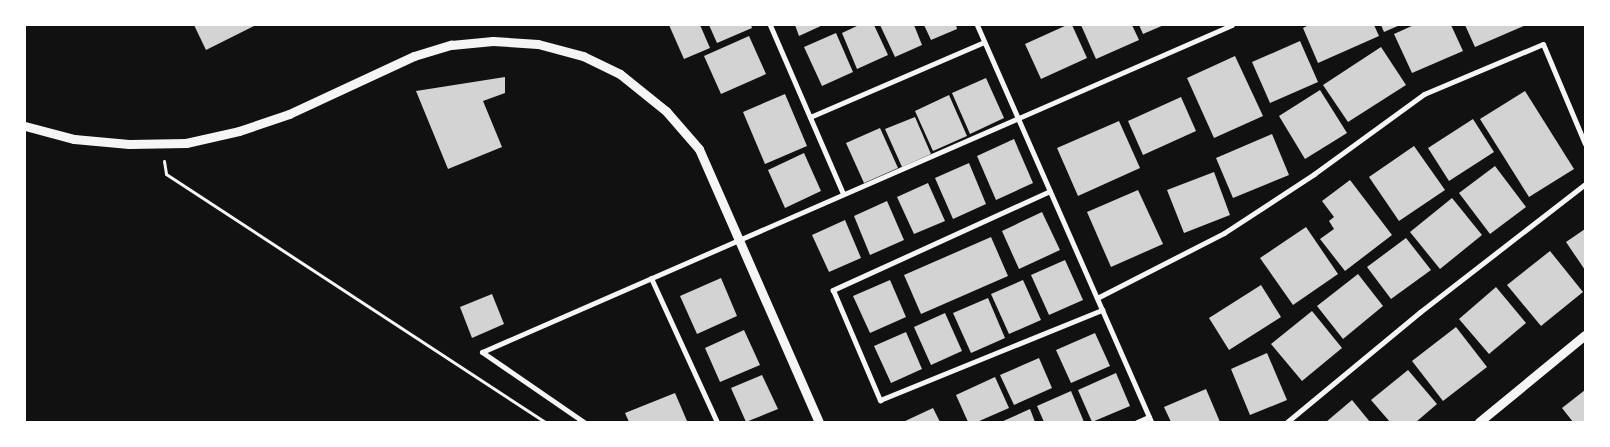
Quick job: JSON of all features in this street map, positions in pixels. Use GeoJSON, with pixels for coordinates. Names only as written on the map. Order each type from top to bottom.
{"type":"FeatureCollection","features":[{"type":"Feature","properties":{"kind":"street"},"geometry":{"type":"LineString","coordinates":[[770,25],[843,194]]}},
{"type":"Feature","properties":{"kind":"street"},"geometry":{"type":"LineString","coordinates":[[977,25],[1150,419],[1137,422]]}},
{"type":"Feature","properties":{"kind":"street"},"geometry":{"type":"LineString","coordinates":[[584,422],[482,352],[1232,25]]}},
{"type":"Feature","properties":{"kind":"street"},"geometry":{"type":"LineString","coordinates":[[25,126],[74,139],[128,144],[186,143],[221,135],[289,114],[414,56],[451,45],[493,41],[538,44],[583,56],[620,74],[666,111],[699,149],[819,422]]}},
{"type":"Feature","properties":{"kind":"street"},"geometry":{"type":"LineString","coordinates":[[810,117],[984,42]]}},
{"type":"Feature","properties":{"kind":"street"},"geometry":{"type":"LineString","coordinates":[[1096,298],[1224,233],[1314,174],[1424,94],[1543,44],[1585,144]]}},
{"type":"Feature","properties":{"kind":"street"},"geometry":{"type":"LineString","coordinates":[[1287,422],[1420,312],[1585,184]]}},
{"type":"Feature","properties":{"kind":"street"},"geometry":{"type":"LineString","coordinates":[[1050,191],[833,290],[880,400],[1102,310]]}},
{"type":"Feature","properties":{"kind":"street"},"geometry":{"type":"LineString","coordinates":[[651,278],[717,422]]}},
{"type":"Feature","properties":{"kind":"street"},"geometry":{"type":"LineString","coordinates":[[1479,422],[1585,334]]}},
{"type":"Feature","properties":{"kind":"path"},"geometry":{"type":"LineString","coordinates":[[161,143],[166,174],[545,422]]}},
{"type":"Feature","properties":{"kind":"building"},"geometry":{"type":"Polygon","coordinates":[[[194,25],[256,25],[206,50],[194,25]]]}},
{"type":"Feature","properties":{"kind":"building"},"geometry":{"type":"Polygon","coordinates":[[[669,25],[700,25],[710,48],[684,59],[669,25]]]}},
{"type":"Feature","properties":{"kind":"building"},"geometry":{"type":"Polygon","coordinates":[[[709,25],[751,25],[752,28],[717,43],[709,25]]]}},
{"type":"Feature","properties":{"kind":"building"},"geometry":{"type":"Polygon","coordinates":[[[795,25],[823,25],[799,36],[795,25]]]}},
{"type":"Feature","properties":{"kind":"building"},"geometry":{"type":"Polygon","coordinates":[[[859,25],[874,25],[888,55],[857,69],[842,33],[859,25]]]}},
{"type":"Feature","properties":{"kind":"building"},"geometry":{"type":"Polygon","coordinates":[[[880,25],[914,25],[922,45],[895,57],[880,25]]]}},
{"type":"Feature","properties":{"kind":"building"},"geometry":{"type":"Polygon","coordinates":[[[924,25],[956,25],[957,29],[931,40],[924,25]]]}},
{"type":"Feature","properties":{"kind":"building"},"geometry":{"type":"Polygon","coordinates":[[[1067,25],[1072,25],[1087,58],[1041,79],[1025,44],[1067,25]]]}},
{"type":"Feature","properties":{"kind":"building"},"geometry":{"type":"Polygon","coordinates":[[[1081,25],[1132,25],[1139,40],[1096,59],[1081,25]]]}},
{"type":"Feature","properties":{"kind":"building"},"geometry":{"type":"Polygon","coordinates":[[[1139,25],[1164,25],[1143,34],[1139,25]]]}},
{"type":"Feature","properties":{"kind":"building"},"geometry":{"type":"Polygon","coordinates":[[[1309,25],[1374,25],[1379,36],[1318,63],[1303,28],[1309,25]]]}},
{"type":"Feature","properties":{"kind":"building"},"geometry":{"type":"Polygon","coordinates":[[[1381,25],[1400,25],[1384,32],[1381,25]]]}},
{"type":"Feature","properties":{"kind":"building"},"geometry":{"type":"Polygon","coordinates":[[[1414,25],[1451,25],[1463,51],[1412,73],[1394,34],[1414,25]]]}},
{"type":"Feature","properties":{"kind":"building"},"geometry":{"type":"Polygon","coordinates":[[[1465,25],[1526,25],[1475,47],[1465,25]]]}},
{"type":"Feature","properties":{"kind":"building"},"geometry":{"type":"Polygon","coordinates":[[[836,33],[853,72],[822,86],[804,47],[836,33]]]}},
{"type":"Feature","properties":{"kind":"building"},"geometry":{"type":"Polygon","coordinates":[[[749,36],[766,74],[721,94],[704,56],[749,36]]]}},
{"type":"Feature","properties":{"kind":"building"},"geometry":{"type":"Polygon","coordinates":[[[1300,41],[1318,82],[1270,103],[1252,62],[1300,41]]]}},
{"type":"Feature","properties":{"kind":"building"},"geometry":{"type":"Polygon","coordinates":[[[1381,47],[1406,85],[1348,122],[1323,85],[1381,47]]]}},
{"type":"Feature","properties":{"kind":"building"},"geometry":{"type":"Polygon","coordinates":[[[1235,56],[1263,116],[1214,138],[1187,78],[1235,56]]]}},
{"type":"Feature","properties":{"kind":"building"},"geometry":{"type":"Polygon","coordinates":[[[505,77],[505,93],[483,101],[502,147],[448,169],[416,91],[505,77]]]}},
{"type":"Feature","properties":{"kind":"building"},"geometry":{"type":"Polygon","coordinates":[[[986,78],[1004,118],[970,134],[952,93],[986,78]]]}},
{"type":"Feature","properties":{"kind":"building"},"geometry":{"type":"Polygon","coordinates":[[[1320,90],[1347,133],[1305,159],[1279,116],[1320,90]]]}},
{"type":"Feature","properties":{"kind":"building"},"geometry":{"type":"Polygon","coordinates":[[[1525,91],[1574,169],[1529,197],[1480,119],[1525,91]]]}},
{"type":"Feature","properties":{"kind":"building"},"geometry":{"type":"Polygon","coordinates":[[[785,94],[807,146],[765,164],[743,112],[785,94]]]}},
{"type":"Feature","properties":{"kind":"building"},"geometry":{"type":"Polygon","coordinates":[[[949,95],[967,136],[933,151],[915,111],[949,95]]]}},
{"type":"Feature","properties":{"kind":"building"},"geometry":{"type":"Polygon","coordinates":[[[1181,97],[1196,131],[1143,155],[1128,121],[1181,97]]]}},
{"type":"Feature","properties":{"kind":"building"},"geometry":{"type":"Polygon","coordinates":[[[915,117],[931,154],[902,167],[885,129],[915,117]]]}},
{"type":"Feature","properties":{"kind":"building"},"geometry":{"type":"Polygon","coordinates":[[[1473,119],[1494,152],[1449,181],[1428,148],[1473,119]]]}},
{"type":"Feature","properties":{"kind":"building"},"geometry":{"type":"Polygon","coordinates":[[[1119,121],[1140,168],[1078,196],[1057,148],[1119,121]]]}},
{"type":"Feature","properties":{"kind":"building"},"geometry":{"type":"Polygon","coordinates":[[[880,128],[898,168],[864,183],[846,143],[880,128]]]}},
{"type":"Feature","properties":{"kind":"building"},"geometry":{"type":"Polygon","coordinates":[[[1272,134],[1289,175],[1233,198],[1216,158],[1272,134]]]}},
{"type":"Feature","properties":{"kind":"building"},"geometry":{"type":"Polygon","coordinates":[[[1014,139],[1033,183],[996,200],[977,156],[1014,139]]]}},
{"type":"Feature","properties":{"kind":"building"},"geometry":{"type":"Polygon","coordinates":[[[1414,146],[1445,190],[1399,221],[1369,177],[1414,146]]]}},
{"type":"Feature","properties":{"kind":"building"},"geometry":{"type":"Polygon","coordinates":[[[804,153],[821,191],[785,208],[768,170],[804,153]]]}},
{"type":"Feature","properties":{"kind":"building"},"geometry":{"type":"Polygon","coordinates":[[[969,163],[986,204],[953,219],[935,178],[969,163]]]}},
{"type":"Feature","properties":{"kind":"building"},"geometry":{"type":"Polygon","coordinates":[[[1495,166],[1526,207],[1490,234],[1459,193],[1495,166]]]}},
{"type":"Feature","properties":{"kind":"building"},"geometry":{"type":"Polygon","coordinates":[[[1214,172],[1230,215],[1184,233],[1167,190],[1214,172]]]}},
{"type":"Feature","properties":{"kind":"building"},"geometry":{"type":"Polygon","coordinates":[[[1350,180],[1392,235],[1345,271],[1320,239],[1334,229],[1329,221],[1334,217],[1322,201],[1350,180]]]}},
{"type":"Feature","properties":{"kind":"building"},"geometry":{"type":"Polygon","coordinates":[[[928,183],[945,221],[914,234],[897,197],[928,183]]]}},
{"type":"Feature","properties":{"kind":"building"},"geometry":{"type":"Polygon","coordinates":[[[1138,190],[1163,244],[1111,267],[1087,212],[1138,190]]]}},
{"type":"Feature","properties":{"kind":"building"},"geometry":{"type":"Polygon","coordinates":[[[1452,198],[1482,235],[1440,269],[1410,232],[1452,198]]]}},
{"type":"Feature","properties":{"kind":"building"},"geometry":{"type":"Polygon","coordinates":[[[887,201],[904,240],[870,255],[854,216],[887,201]]]}},
{"type":"Feature","properties":{"kind":"building"},"geometry":{"type":"Polygon","coordinates":[[[1042,212],[1060,250],[1019,269],[1002,231],[1042,212]]]}},
{"type":"Feature","properties":{"kind":"building"},"geometry":{"type":"Polygon","coordinates":[[[845,220],[861,258],[829,272],[812,235],[845,220]]]}},
{"type":"Feature","properties":{"kind":"building"},"geometry":{"type":"Polygon","coordinates":[[[1306,227],[1338,274],[1293,305],[1260,258],[1306,227]]]}},
{"type":"Feature","properties":{"kind":"building"},"geometry":{"type":"Polygon","coordinates":[[[1585,229],[1585,270],[1566,242],[1585,229]]]}},
{"type":"Feature","properties":{"kind":"building"},"geometry":{"type":"Polygon","coordinates":[[[991,237],[1008,276],[921,314],[904,275],[991,237]]]}},
{"type":"Feature","properties":{"kind":"building"},"geometry":{"type":"Polygon","coordinates":[[[1406,238],[1431,270],[1391,299],[1367,267],[1406,238]]]}},
{"type":"Feature","properties":{"kind":"building"},"geometry":{"type":"Polygon","coordinates":[[[1550,251],[1583,292],[1541,326],[1507,285],[1550,251]]]}},
{"type":"Feature","properties":{"kind":"building"},"geometry":{"type":"Polygon","coordinates":[[[1065,260],[1083,300],[1049,315],[1031,275],[1065,260]]]}},
{"type":"Feature","properties":{"kind":"building"},"geometry":{"type":"Polygon","coordinates":[[[1358,274],[1383,306],[1343,339],[1317,306],[1358,274]]]}},
{"type":"Feature","properties":{"kind":"building"},"geometry":{"type":"Polygon","coordinates":[[[721,278],[737,316],[697,334],[680,296],[721,278]]]}},
{"type":"Feature","properties":{"kind":"building"},"geometry":{"type":"Polygon","coordinates":[[[890,280],[906,317],[870,333],[853,296],[890,280]]]}},
{"type":"Feature","properties":{"kind":"building"},"geometry":{"type":"Polygon","coordinates":[[[1023,280],[1041,320],[1009,334],[991,294],[1023,280]]]}},
{"type":"Feature","properties":{"kind":"building"},"geometry":{"type":"Polygon","coordinates":[[[1261,285],[1281,317],[1229,350],[1209,318],[1261,285]]]}},
{"type":"Feature","properties":{"kind":"building"},"geometry":{"type":"Polygon","coordinates":[[[1496,287],[1526,323],[1489,354],[1459,319],[1496,287]]]}},
{"type":"Feature","properties":{"kind":"building"},"geometry":{"type":"Polygon","coordinates":[[[492,294],[504,324],[472,338],[460,307],[492,294]]]}},
{"type":"Feature","properties":{"kind":"building"},"geometry":{"type":"Polygon","coordinates":[[[988,298],[1005,338],[971,353],[953,313],[988,298]]]}},
{"type":"Feature","properties":{"kind":"building"},"geometry":{"type":"Polygon","coordinates":[[[1312,311],[1342,348],[1302,381],[1271,344],[1312,311]]]}},
{"type":"Feature","properties":{"kind":"building"},"geometry":{"type":"Polygon","coordinates":[[[945,313],[962,351],[931,365],[914,327],[945,313]]]}},
{"type":"Feature","properties":{"kind":"building"},"geometry":{"type":"Polygon","coordinates":[[[1456,327],[1487,367],[1443,401],[1412,361],[1456,327]]]}},
{"type":"Feature","properties":{"kind":"building"},"geometry":{"type":"Polygon","coordinates":[[[744,330],[760,365],[720,382],[705,348],[744,330]]]}},
{"type":"Feature","properties":{"kind":"building"},"geometry":{"type":"Polygon","coordinates":[[[906,332],[922,369],[891,383],[874,346],[906,332]]]}},
{"type":"Feature","properties":{"kind":"building"},"geometry":{"type":"Polygon","coordinates":[[[1095,333],[1110,366],[1071,383],[1056,350],[1095,333]]]}},
{"type":"Feature","properties":{"kind":"building"},"geometry":{"type":"Polygon","coordinates":[[[1267,353],[1287,400],[1250,415],[1231,369],[1267,353]]]}},
{"type":"Feature","properties":{"kind":"building"},"geometry":{"type":"Polygon","coordinates":[[[1039,358],[1052,388],[1014,405],[1000,375],[1039,358]]]}},
{"type":"Feature","properties":{"kind":"building"},"geometry":{"type":"Polygon","coordinates":[[[1408,370],[1437,404],[1416,422],[1390,422],[1371,400],[1408,370]]]}},
{"type":"Feature","properties":{"kind":"building"},"geometry":{"type":"Polygon","coordinates":[[[1116,373],[1130,406],[1092,422],[1078,390],[1116,373]]]}},
{"type":"Feature","properties":{"kind":"building"},"geometry":{"type":"Polygon","coordinates":[[[762,375],[778,409],[746,422],[731,388],[762,375]]]}},
{"type":"Feature","properties":{"kind":"building"},"geometry":{"type":"Polygon","coordinates":[[[995,377],[1009,408],[977,422],[968,422],[956,395],[995,377]]]}},
{"type":"Feature","properties":{"kind":"building"},"geometry":{"type":"Polygon","coordinates":[[[1206,389],[1220,422],[1171,422],[1164,407],[1206,389]]]}},
{"type":"Feature","properties":{"kind":"building"},"geometry":{"type":"Polygon","coordinates":[[[1585,390],[1585,422],[1573,422],[1562,408],[1585,390]]]}},
{"type":"Feature","properties":{"kind":"building"},"geometry":{"type":"Polygon","coordinates":[[[1071,391],[1084,422],[1044,422],[1037,406],[1071,391]]]}},
{"type":"Feature","properties":{"kind":"building"},"geometry":{"type":"Polygon","coordinates":[[[675,393],[687,421],[629,422],[625,413],[675,393]]]}},
{"type":"Feature","properties":{"kind":"building"},"geometry":{"type":"Polygon","coordinates":[[[1352,400],[1370,422],[1326,422],[1352,400]]]}},
{"type":"Feature","properties":{"kind":"building"},"geometry":{"type":"Polygon","coordinates":[[[933,408],[940,422],[903,422],[933,408]]]}},
{"type":"Feature","properties":{"kind":"building"},"geometry":{"type":"Polygon","coordinates":[[[1030,409],[1035,422],[1001,422],[1030,409]]]}}]}
